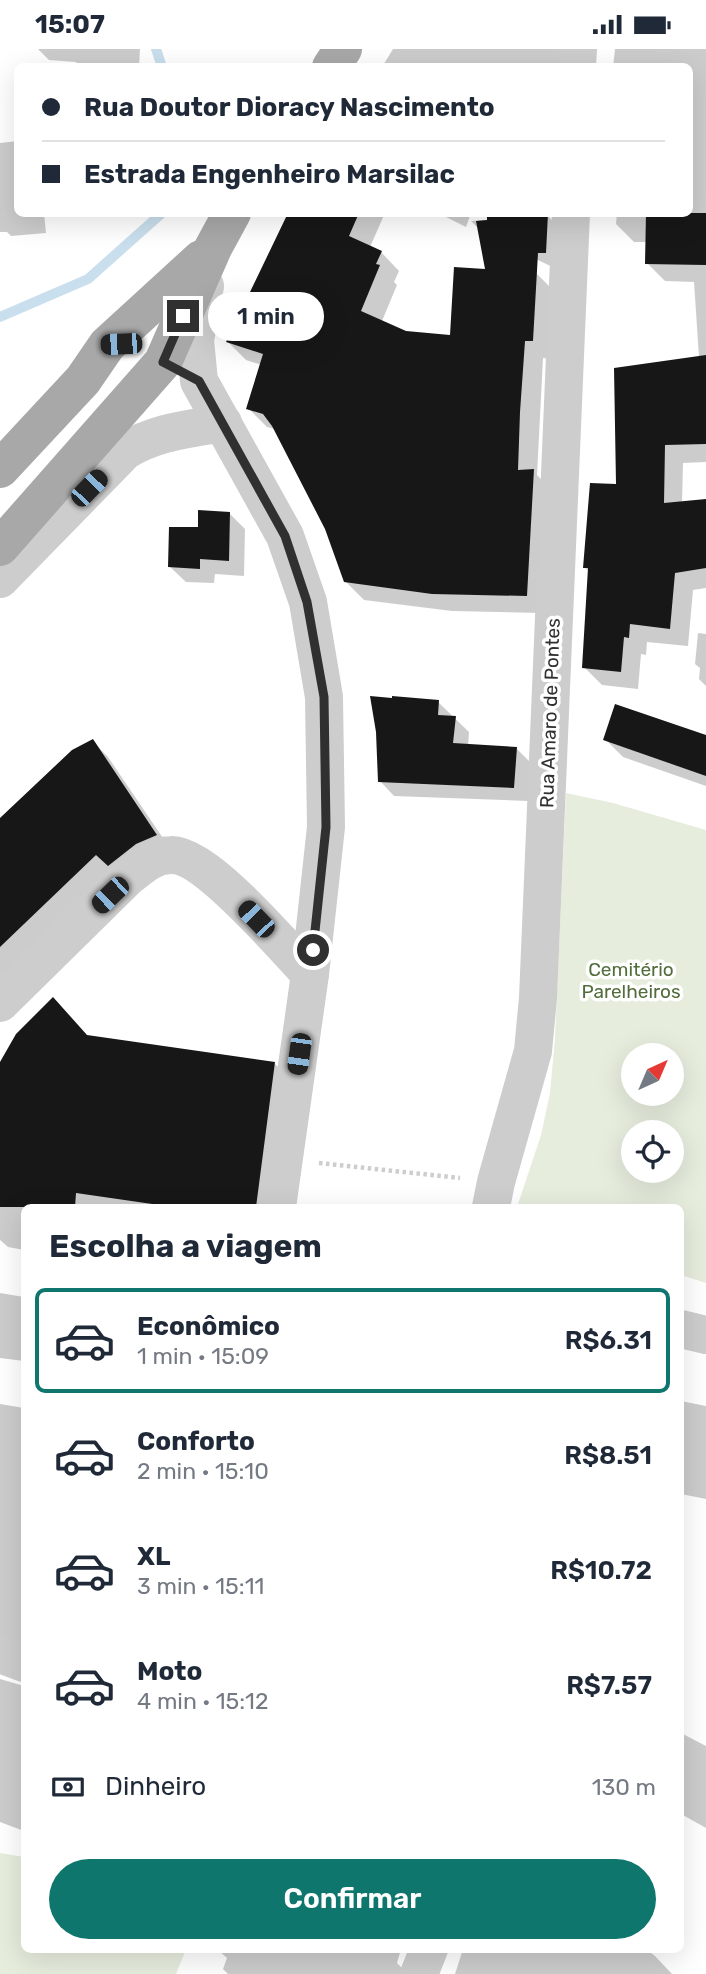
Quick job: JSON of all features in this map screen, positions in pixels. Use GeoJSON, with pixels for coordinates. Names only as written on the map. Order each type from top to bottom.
{"type":"FeatureCollection","features":[{"type":"Feature","properties":{"kind":"main road"},"geometry":{"type":"LineString","coordinates":[[0,547],[110,445],[163,362],[213,248],[230,217]]}},
{"type":"Feature","properties":{"kind":"main road"},"geometry":{"type":"LineString","coordinates":[[0,469],[83,380],[107,345],[213,248]]}},
{"type":"Feature","properties":{"kind":"main road"},"geometry":{"type":"LineString","coordinates":[[107,345],[136,345],[163,362]]}},
{"type":"Feature","properties":{"kind":"main road"},"geometry":{"type":"LineString","coordinates":[[83,380],[79,395],[81,415],[110,445]]}},
{"type":"Feature","properties":{"kind":"street","name":"Rua Amaro de Pontes"},"geometry":{"type":"LineString","coordinates":[[493,1194],[533,1051],[538,998],[571,217]]}},
{"type":"Feature","properties":{"kind":"street"},"geometry":{"type":"LineString","coordinates":[[213,248],[195,340],[199,381],[285,536],[307,602],[324,697],[326,827],[310,974],[277,1204]]}},
{"type":"Feature","properties":{"kind":"street"},"geometry":{"type":"LineString","coordinates":[[163,362],[199,381]]}},
{"type":"Feature","properties":{"kind":"street"},"geometry":{"type":"LineString","coordinates":[[0,579],[110,445],[138,443],[163,433],[223,423]]}},
{"type":"Feature","properties":{"kind":"street"},"geometry":{"type":"LineString","coordinates":[[0,1003],[128,877],[150,859],[172,855],[194,862],[221,882],[310,974]]}},
{"type":"Feature","properties":{"kind":"street"},"geometry":{"type":"LineString","coordinates":[[684,1330],[706,1335]]}},
{"type":"Feature","properties":{"kind":"street"},"geometry":{"type":"LineString","coordinates":[[0,1654],[21,1662]]}},
{"type":"Feature","properties":{"kind":"street"},"geometry":{"type":"LineString","coordinates":[[419,1974],[427,1953]]}},
{"type":"Feature","properties":{"kind":"path"},"geometry":{"type":"LineString","coordinates":[[283,1159],[493,1194]]}},
{"type":"Feature","properties":{"kind":"green space","name":"Cemitério Parelheiros"},"geometry":{"type":"Polygon","coordinates":[[[566,793],[613,803],[706,830],[706,1283],[684,1276],[684,1204],[518,1204],[541,1135],[550,1093],[555,1038],[566,793]]]}},
{"type":"Feature","properties":{"kind":"green space"},"geometry":{"type":"Polygon","coordinates":[[[0,1853],[21,1856],[21,1953],[185,1953],[176,1974],[0,1974],[0,1853]]]}},
{"type":"Feature","properties":{"kind":"building"},"geometry":{"type":"Polygon","coordinates":[[[693,213],[706,213],[706,265],[645,264],[646,217],[693,217],[693,213]]]}},
{"type":"Feature","properties":{"kind":"building"},"geometry":{"type":"Polygon","coordinates":[[[286,217],[357,217],[349,236],[382,251],[376,264],[380,265],[361,311],[406,331],[450,335],[454,267],[485,269],[476,221],[487,220],[487,217],[548,217],[546,253],[538,253],[533,341],[525,341],[520,412],[518,470],[534,469],[527,596],[432,594],[344,582],[325,529],[272,426],[263,414],[246,409],[263,354],[226,342],[286,217]]]}},
{"type":"Feature","properties":{"kind":"building"},"geometry":{"type":"Polygon","coordinates":[[[706,355],[706,444],[665,445],[664,503],[706,499],[706,568],[675,573],[670,629],[630,624],[629,638],[624,637],[621,672],[582,668],[588,568],[583,568],[590,483],[616,484],[614,368],[706,355]]]}},
{"type":"Feature","properties":{"kind":"building"},"geometry":{"type":"Polygon","coordinates":[[[198,510],[230,512],[229,561],[200,559],[200,569],[168,567],[169,527],[198,527],[198,510]]]}},
{"type":"Feature","properties":{"kind":"building"},"geometry":{"type":"Polygon","coordinates":[[[370,696],[439,700],[438,715],[456,716],[453,743],[517,747],[514,788],[378,782],[376,732],[370,696]]]}},
{"type":"Feature","properties":{"kind":"building"},"geometry":{"type":"Polygon","coordinates":[[[615,704],[706,735],[706,776],[603,740],[615,704]]]}},
{"type":"Feature","properties":{"kind":"building"},"geometry":{"type":"Polygon","coordinates":[[[93,739],[157,835],[136,844],[108,866],[96,855],[0,947],[0,818],[72,750],[93,739]]]}},
{"type":"Feature","properties":{"kind":"building"},"geometry":{"type":"Polygon","coordinates":[[[53,997],[87,1035],[275,1062],[256,1204],[152,1204],[76,1193],[75,1204],[21,1204],[21,1207],[0,1207],[0,1062],[16,1034],[53,997]]]}},
{"type":"Feature","properties":{"kind":"waterway"},"geometry":{"type":"LineString","coordinates":[[156,49],[161,63]]}},
{"type":"Feature","properties":{"kind":"waterway"},"geometry":{"type":"LineString","coordinates":[[0,317],[88,279],[158,217]]}},
{"type":"Feature","properties":{"kind":"route"},"geometry":{"type":"LineString","coordinates":[[183,316],[163,362],[199,381],[285,536],[307,602],[324,697],[326,827],[313,950]]}}]}
